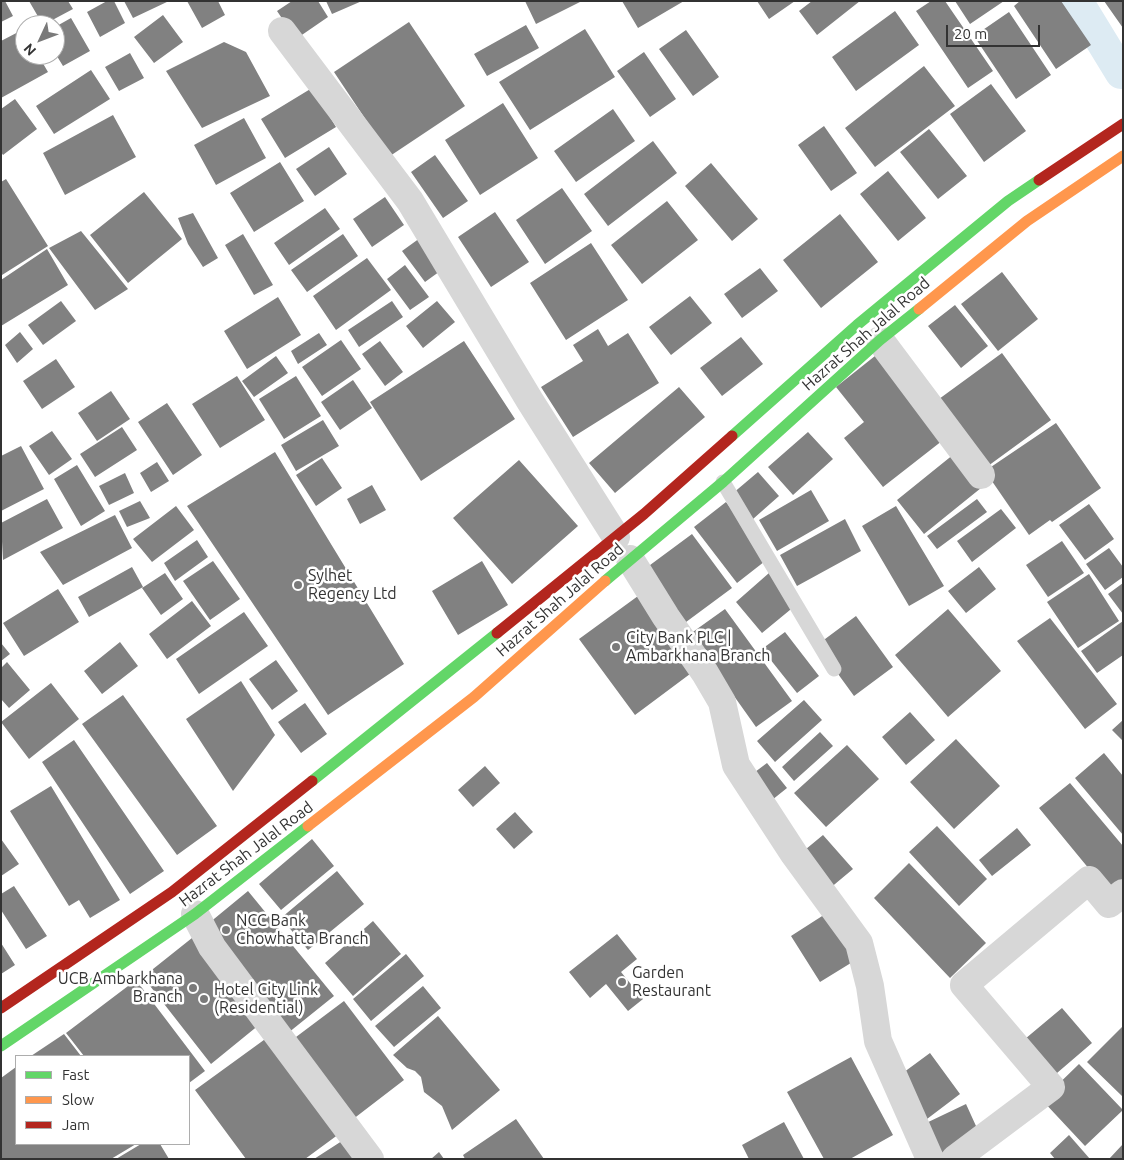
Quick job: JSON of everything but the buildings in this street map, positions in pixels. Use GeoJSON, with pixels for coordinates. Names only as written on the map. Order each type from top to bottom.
{"type":"FeatureCollection","features":[{"type":"Feature","properties":{"kind":"main road","name":"Hazrat Shah Jalal Road"},"geometry":{"type":"LineString","coordinates":[[1,1046],[195,914],[474,697],[623,548],[858,325],[1008,202],[1123,124]]}},
{"type":"Feature","properties":{"kind":"main road","name":"Hazrat Shah Jalal Road"},"geometry":{"type":"LineString","coordinates":[[1,1008],[179,886],[623,548],[723,482],[880,340],[1027,221],[1123,156]]}},
{"type":"Feature","properties":{"kind":"street"},"geometry":{"type":"LineString","coordinates":[[282,31],[410,201],[530,401],[666,617],[706,673],[722,702],[736,766],[794,854],[859,944],[870,986],[878,1041],[930,1159]]}},
{"type":"Feature","properties":{"kind":"street"},"geometry":{"type":"LineString","coordinates":[[880,340],[981,475]]}},
{"type":"Feature","properties":{"kind":"street"},"geometry":{"type":"LineString","coordinates":[[955,1159],[1051,1087],[964,984],[1089,880],[1109,904],[1123,893]]}},
{"type":"Feature","properties":{"kind":"street"},"geometry":{"type":"LineString","coordinates":[[195,914],[212,948],[370,1159]]}},
{"type":"Feature","properties":{"kind":"lane"},"geometry":{"type":"LineString","coordinates":[[723,482],[834,669]]}},
{"type":"Feature","properties":{"kind":"waterway"},"geometry":{"type":"LineString","coordinates":[[1077,1],[1121,73]]}},
{"type":"Feature","properties":{"kind":"traffic: fast"},"geometry":{"type":"LineString","coordinates":[[732,436],[857,325],[1008,201],[1039,180]]}},
{"type":"Feature","properties":{"kind":"traffic: fast"},"geometry":{"type":"LineString","coordinates":[[605,581],[723,482],[880,340],[919,309]]}},
{"type":"Feature","properties":{"kind":"traffic: fast"},"geometry":{"type":"LineString","coordinates":[[312,781],[497,633]]}},
{"type":"Feature","properties":{"kind":"traffic: fast"},"geometry":{"type":"LineString","coordinates":[[1,1046],[195,914],[308,826]]}},
{"type":"Feature","properties":{"kind":"traffic: slow"},"geometry":{"type":"LineString","coordinates":[[919,309],[1027,221],[1123,156]]}},
{"type":"Feature","properties":{"kind":"traffic: slow"},"geometry":{"type":"LineString","coordinates":[[308,826],[474,697],[605,581]]}},
{"type":"Feature","properties":{"kind":"traffic: jam"},"geometry":{"type":"LineString","coordinates":[[1039,180],[1123,124]]}},
{"type":"Feature","properties":{"kind":"traffic: jam"},"geometry":{"type":"LineString","coordinates":[[497,633],[644,514],[732,436]]}},
{"type":"Feature","properties":{"kind":"traffic: jam"},"geometry":{"type":"LineString","coordinates":[[1,1008],[172,892],[312,781]]}},
{"type":"Feature","properties":{"kind":"place","name":"Sylhet Regency Ltd"},"geometry":{"type":"Point","coordinates":[298,585]}},
{"type":"Feature","properties":{"kind":"place","name":"City Bank PLC | Ambarkhana Branch"},"geometry":{"type":"Point","coordinates":[616,647]}},
{"type":"Feature","properties":{"kind":"place","name":"NCC Bank Chowhatta Branch"},"geometry":{"type":"Point","coordinates":[226,930]}},
{"type":"Feature","properties":{"kind":"place","name":"Garden Restaurant"},"geometry":{"type":"Point","coordinates":[622,982]}},
{"type":"Feature","properties":{"kind":"place","name":"UCB Ambarkhana Branch"},"geometry":{"type":"Point","coordinates":[193,988]}},
{"type":"Feature","properties":{"kind":"place","name":"Hotel City Link (Residential)"},"geometry":{"type":"Point","coordinates":[204,999]}}]}
